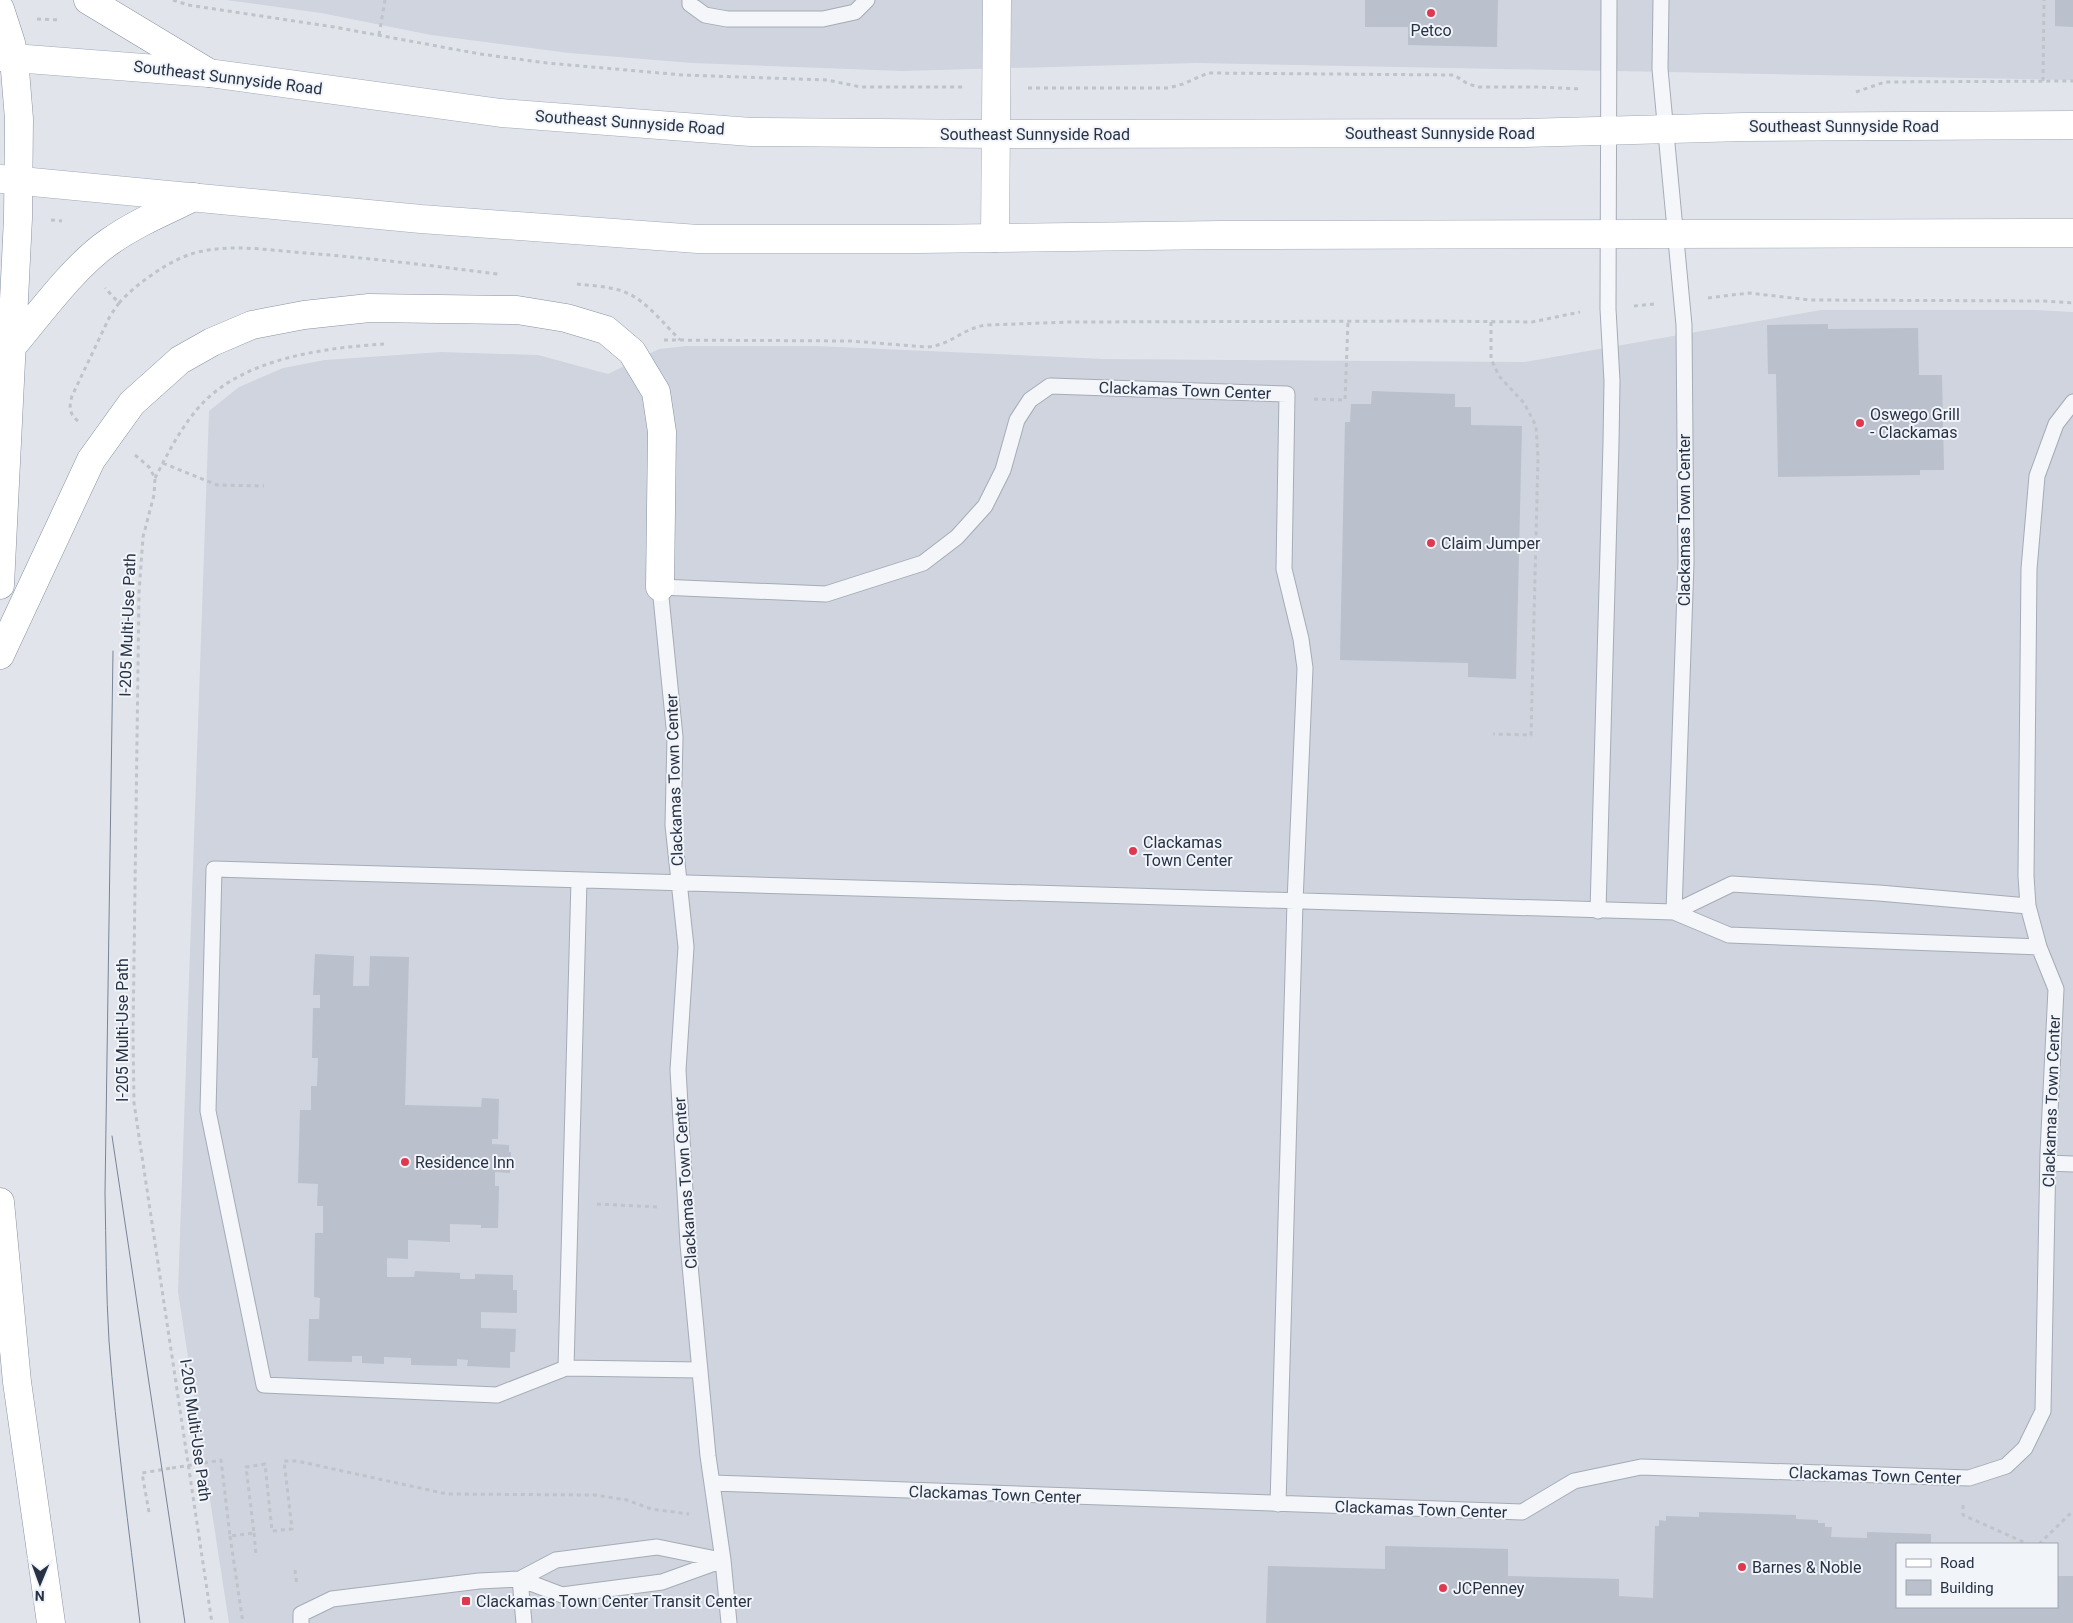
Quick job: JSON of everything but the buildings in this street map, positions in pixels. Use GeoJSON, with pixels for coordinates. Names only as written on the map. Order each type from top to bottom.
{"type":"FeatureCollection","features":[{"type":"Feature","properties":{"kind":"main road"},"geometry":{"type":"LineString","coordinates":[[88,0],[209,73]]}},
{"type":"Feature","properties":{"kind":"main road"},"geometry":{"type":"LineString","coordinates":[[995,238],[997,0]]}},
{"type":"Feature","properties":{"kind":"main road"},"geometry":{"type":"LineString","coordinates":[[0,9],[12,43],[7,57],[19,119],[10,180],[10,349],[0,585]]}},
{"type":"Feature","properties":{"kind":"main road","name":"Southeast Sunnyside Road"},"geometry":{"type":"LineString","coordinates":[[7,57],[209,73],[501,112],[751,132],[997,134],[1522,133],[1744,127],[2073,125]]}},
{"type":"Feature","properties":{"kind":"main road"},"geometry":{"type":"LineString","coordinates":[[10,180],[421,219],[662,237],[995,238],[1212,235],[2073,233]]}},
{"type":"Feature","properties":{"kind":"main road"},"geometry":{"type":"LineString","coordinates":[[10,349],[81,266],[108,242],[140,223],[194,197]]}},
{"type":"Feature","properties":{"kind":"main road"},"geometry":{"type":"LineString","coordinates":[[0,655],[91,460],[132,403],[180,360],[212,342],[252,325],[304,315],[369,308],[517,310],[566,318],[606,330],[632,352],[656,392],[662,432],[660,587]]}},
{"type":"Feature","properties":{"kind":"main road"},"geometry":{"type":"LineString","coordinates":[[0,1202],[17,1382],[52,1623]]}},
{"type":"Feature","properties":{"kind":"lane"},"geometry":{"type":"LineString","coordinates":[[690,2],[706,15],[727,19],[823,19],[855,12],[866,0]]}},
{"type":"Feature","properties":{"kind":"lane"},"geometry":{"type":"LineString","coordinates":[[1598,911],[1612,382],[1608,309],[1609,0]]}},
{"type":"Feature","properties":{"kind":"lane","name":"Clackamas Town Center"},"geometry":{"type":"LineString","coordinates":[[1661,0],[1660,69],[1684,325],[1686,562],[1674,912]]}},
{"type":"Feature","properties":{"kind":"lane","name":"Clackamas Town Center"},"geometry":{"type":"LineString","coordinates":[[729,1623],[700,1370],[686,1208],[678,1070],[686,947],[678,883],[674,825],[675,737],[660,587],[826,594],[923,563],[958,537],[985,506],[1010,451],[1017,420],[1030,400],[1050,386],[1287,394],[1284,569],[1301,638],[1305,668],[1295,902],[1278,1504]]}},
{"type":"Feature","properties":{"kind":"lane","name":"Clackamas Town Center"},"geometry":{"type":"LineString","coordinates":[[712,1483],[1522,1512],[1574,1481],[1641,1467],[1969,1478],[2006,1466],[2025,1448],[2043,1410],[2048,1163],[2056,988],[2039,947],[2028,906],[2026,866],[2029,569],[2037,476],[2056,424],[2073,402]]}},
{"type":"Feature","properties":{"kind":"lane"},"geometry":{"type":"LineString","coordinates":[[678,883],[214,869],[208,1111],[264,1385],[497,1395],[566,1368],[700,1370]]}},
{"type":"Feature","properties":{"kind":"lane"},"geometry":{"type":"LineString","coordinates":[[566,1368],[579,880]]}},
{"type":"Feature","properties":{"kind":"lane","name":"Clackamas Town Center"},"geometry":{"type":"LineString","coordinates":[[678,883],[1674,912],[1730,935],[2039,947]]}},
{"type":"Feature","properties":{"kind":"lane","name":"Clackamas Town Center"},"geometry":{"type":"LineString","coordinates":[[1674,912],[1732,884],[1879,893],[2028,906]]}},
{"type":"Feature","properties":{"kind":"lane"},"geometry":{"type":"LineString","coordinates":[[2048,1163],[2073,1164]]}},
{"type":"Feature","properties":{"kind":"lane"},"geometry":{"type":"LineString","coordinates":[[520,1579],[556,1560],[656,1547],[723,1560]]}},
{"type":"Feature","properties":{"kind":"lane"},"geometry":{"type":"LineString","coordinates":[[301,1623],[301,1614],[332,1599],[479,1581],[520,1579],[562,1595],[662,1582],[723,1560]]}},
{"type":"Feature","properties":{"kind":"lane"},"geometry":{"type":"LineString","coordinates":[[520,1579],[524,1623]]}},
{"type":"Feature","properties":{"kind":"path"},"geometry":{"type":"LineString","coordinates":[[173,0],[188,5],[480,54],[547,63],[683,75],[827,80]]}},
{"type":"Feature","properties":{"kind":"path"},"geometry":{"type":"LineString","coordinates":[[379,36],[385,0]]}},
{"type":"Feature","properties":{"kind":"path"},"geometry":{"type":"LineString","coordinates":[[2043,81],[2044,0]]}},
{"type":"Feature","properties":{"kind":"path"},"geometry":{"type":"LineString","coordinates":[[39,19],[65,20]]}},
{"type":"Feature","properties":{"kind":"path"},"geometry":{"type":"LineString","coordinates":[[1208,74],[1454,75],[1468,84],[1498,87]]}},
{"type":"Feature","properties":{"kind":"path"},"geometry":{"type":"LineString","coordinates":[[1885,82],[2073,80]]}},
{"type":"Feature","properties":{"kind":"path"},"geometry":{"type":"LineString","coordinates":[[83,425],[72,415],[70,404],[72,396],[110,316],[119,303],[102,286]]}},
{"type":"Feature","properties":{"kind":"path"},"geometry":{"type":"LineString","coordinates":[[1749,294],[1810,300],[2035,301],[2073,303]]}},
{"type":"Feature","properties":{"kind":"path"},"geometry":{"type":"LineString","coordinates":[[655,340],[852,341],[932,346],[949,342],[965,330],[976,326],[988,325],[1070,322],[1532,322],[1570,313]]}},
{"type":"Feature","properties":{"kind":"path"},"geometry":{"type":"LineString","coordinates":[[1287,398],[1345,400],[1348,321]]}},
{"type":"Feature","properties":{"kind":"path"},"geometry":{"type":"LineString","coordinates":[[1491,322],[1491,359],[1499,376],[1524,403],[1536,426],[1538,458],[1531,735],[1493,734]]}},
{"type":"Feature","properties":{"kind":"path"},"geometry":{"type":"LineString","coordinates":[[155,478],[179,434],[200,406],[226,383],[261,367],[308,352],[393,344]]}},
{"type":"Feature","properties":{"kind":"path"},"geometry":{"type":"LineString","coordinates":[[132,453],[145,462],[155,478]]}},
{"type":"Feature","properties":{"kind":"path"},"geometry":{"type":"LineString","coordinates":[[163,463],[217,485],[264,486]]}},
{"type":"Feature","properties":{"kind":"path","name":"I-205 Multi-Use Path"},"geometry":{"type":"LineString","coordinates":[[155,478],[154,495],[143,537],[139,593],[133,1034],[134,1103],[212,1623]]}},
{"type":"Feature","properties":{"kind":"path"},"geometry":{"type":"LineString","coordinates":[[571,1197],[590,1204],[686,1208]]}},
{"type":"Feature","properties":{"kind":"path"},"geometry":{"type":"LineString","coordinates":[[149,1512],[142,1473],[221,1460],[243,1623]]}},
{"type":"Feature","properties":{"kind":"path"},"geometry":{"type":"LineString","coordinates":[[256,1555],[246,1467],[265,1464],[272,1531],[292,1529],[284,1461],[447,1494],[595,1495],[627,1500],[651,1510],[717,1518]]}},
{"type":"Feature","properties":{"kind":"path"},"geometry":{"type":"LineString","coordinates":[[1963,1502],[1963,1515],[2026,1543]]}},
{"type":"Feature","properties":{"kind":"path"},"geometry":{"type":"LineString","coordinates":[[2040,1543],[2073,1511]]}},
{"type":"Feature","properties":{"kind":"path"},"geometry":{"type":"LineString","coordinates":[[230,1536],[254,1534]]}},
{"type":"Feature","properties":{"kind":"shaded area"},"geometry":{"type":"Polygon","coordinates":[[[226,0],[2073,0],[2073,80],[1196,63],[902,71],[692,63],[569,53],[431,35],[321,13],[226,0]]]}},
{"type":"Feature","properties":{"kind":"shaded area","name":"Clackamas Town Center"},"geometry":{"type":"Polygon","coordinates":[[[1821,310],[2035,310],[2073,312],[2073,1623],[229,1623],[178,1292],[209,411],[239,387],[283,368],[325,360],[441,352],[538,355],[608,374],[659,349],[687,346],[816,346],[1104,359],[1525,362],[1821,310]]]}},
{"type":"Feature","properties":{"kind":"tram line"},"geometry":{"type":"LineString","coordinates":[[113,651],[105,1193],[107,1286],[109,1341],[115,1411],[140,1623]]}},
{"type":"Feature","properties":{"kind":"tram line"},"geometry":{"type":"LineString","coordinates":[[112,1136],[185,1623]]}},
{"type":"Feature","properties":{"kind":"place","name":"Petco"},"geometry":{"type":"Point","coordinates":[1431,13]}},
{"type":"Feature","properties":{"kind":"place","name":"Oswego Grill - Clackamas"},"geometry":{"type":"Point","coordinates":[1860,423]}},
{"type":"Feature","properties":{"kind":"place","name":"Claim Jumper"},"geometry":{"type":"Point","coordinates":[1431,543]}},
{"type":"Feature","properties":{"kind":"place","name":"Clackamas Town Center"},"geometry":{"type":"Point","coordinates":[1133,851]}},
{"type":"Feature","properties":{"kind":"place","name":"Residence Inn"},"geometry":{"type":"Point","coordinates":[405,1162]}},
{"type":"Feature","properties":{"kind":"place","name":"Barnes & Noble"},"geometry":{"type":"Point","coordinates":[1742,1567]}},
{"type":"Feature","properties":{"kind":"place","name":"JCPenney"},"geometry":{"type":"Point","coordinates":[1443,1588]}},
{"type":"Feature","properties":{"kind":"place","name":"Clackamas Town Center Transit Center"},"geometry":{"type":"Point","coordinates":[466,1601]}}]}
